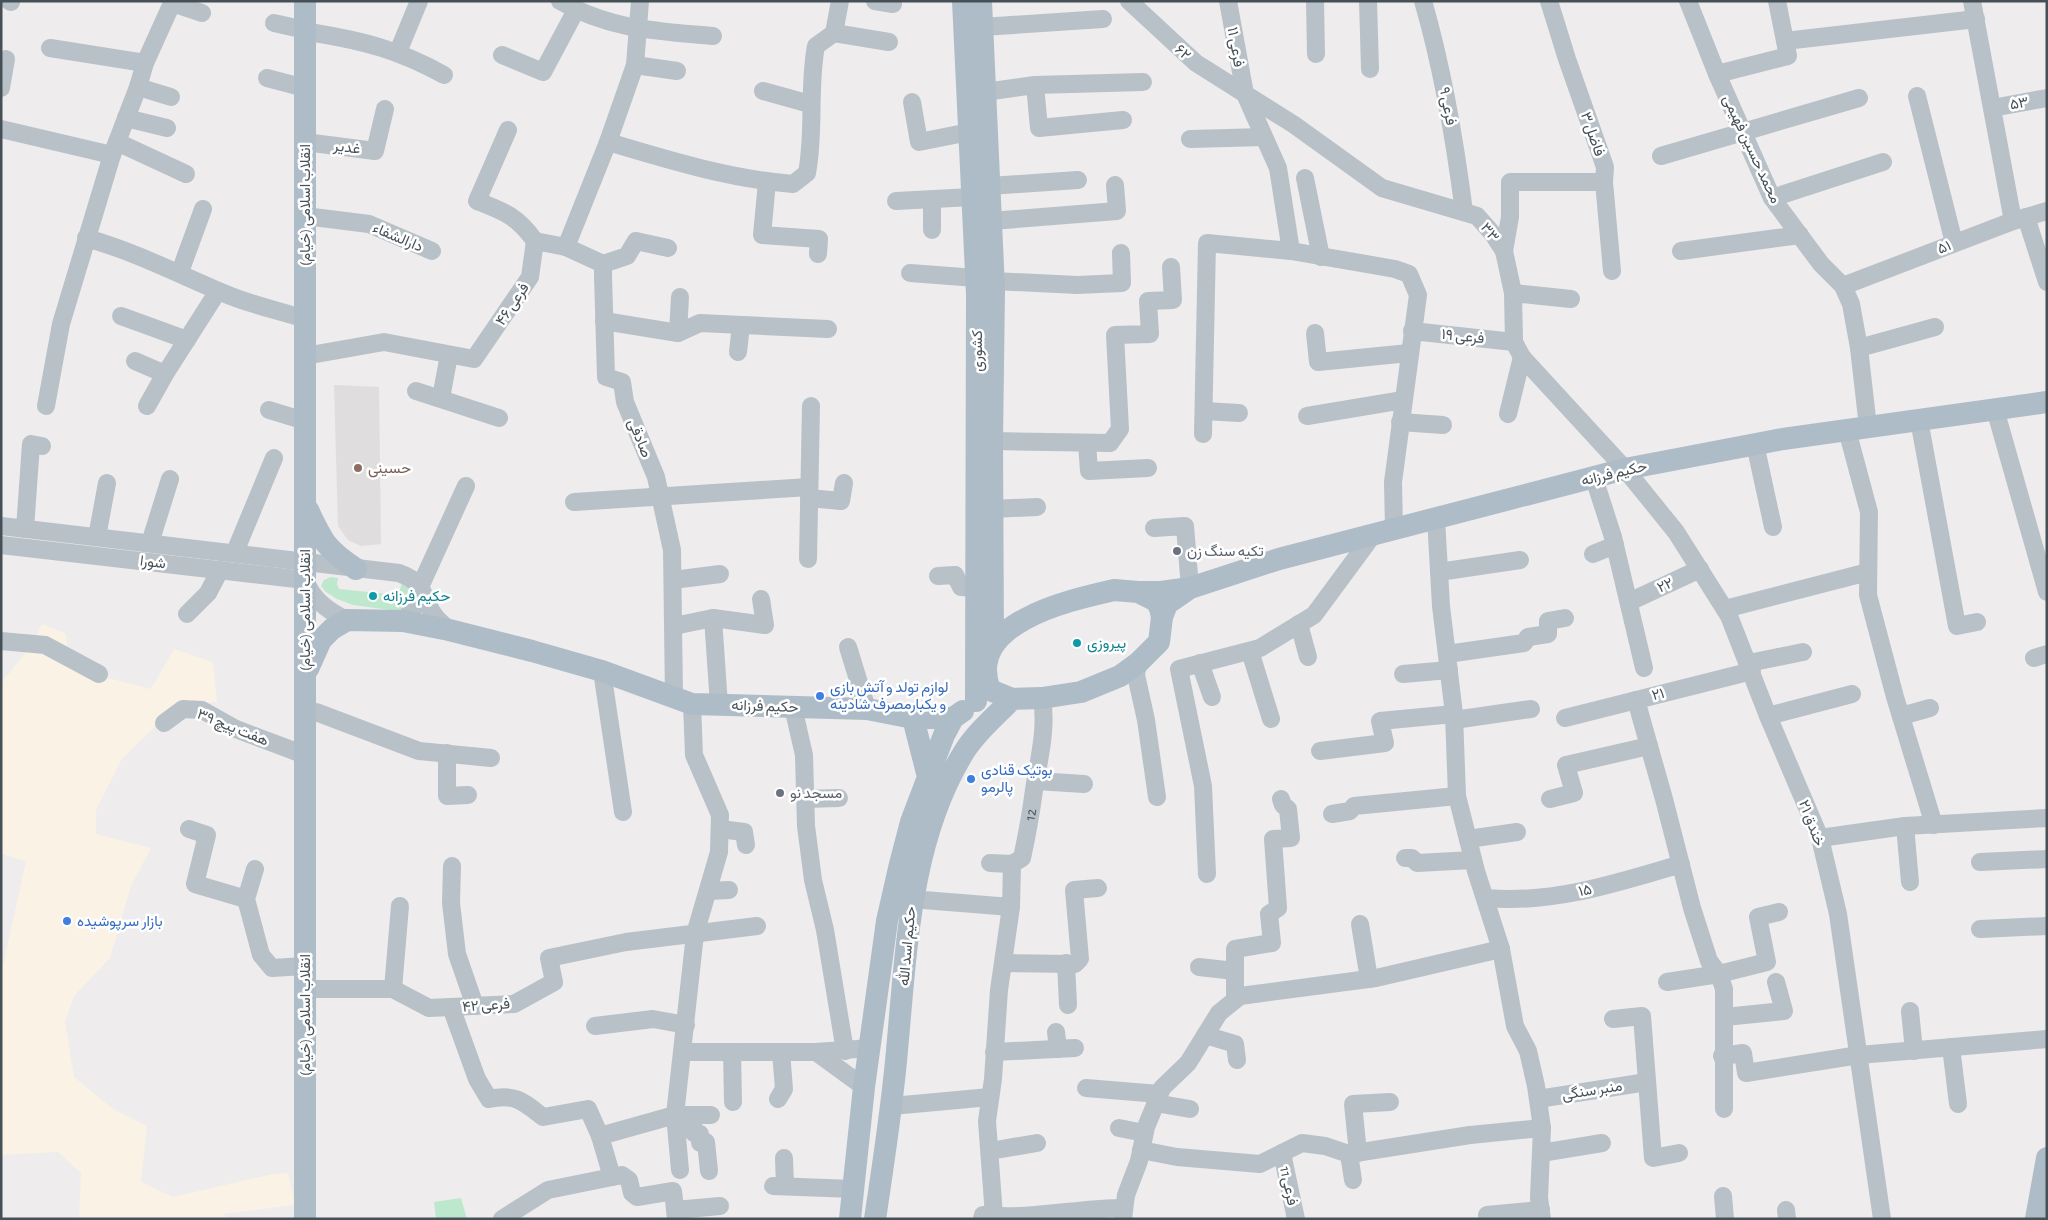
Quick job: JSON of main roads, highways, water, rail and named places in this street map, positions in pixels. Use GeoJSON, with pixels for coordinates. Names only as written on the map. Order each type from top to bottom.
{"type":"FeatureCollection","features":[{"type":"Feature","properties":{"kind":"main road","name":"انقلاب اسلامی (خیام)"},"geometry":{"type":"LineString","coordinates":[[305,1],[310,32],[305,88],[305,1219]]}},
{"type":"Feature","properties":{"kind":"main road","name":"کشوری"},"geometry":{"type":"LineString","coordinates":[[963,1],[969,132],[981,192],[991,221],[985,279],[976,588],[983,695]]}},
{"type":"Feature","properties":{"kind":"main road","name":"کشوری"},"geometry":{"type":"LineString","coordinates":[[981,1],[985,92],[981,192],[992,442],[993,645],[987,667],[983,695]]}},
{"type":"Feature","properties":{"kind":"main road","name":"حکیم فرزانه"},"geometry":{"type":"LineString","coordinates":[[1190,588],[1279,559],[1625,469],[1756,444],[2047,402]]}},
{"type":"Feature","properties":{"kind":"main road"},"geometry":{"type":"LineString","coordinates":[[305,502],[322,542],[332,553],[356,569]]}},
{"type":"Feature","properties":{"kind":"main road"},"geometry":{"type":"LineString","coordinates":[[993,645],[1015,624],[1048,608],[1114,590],[1161,592],[1190,588]]}},
{"type":"Feature","properties":{"kind":"main road"},"geometry":{"type":"LineString","coordinates":[[953,718],[983,695],[1012,699],[1042,698],[1081,692],[1120,676],[1138,663],[1159,642],[1162,617],[1167,604],[1190,588]]}},
{"type":"Feature","properties":{"kind":"main road"},"geometry":{"type":"LineString","coordinates":[[1138,592],[1156,601],[1162,617]]}},
{"type":"Feature","properties":{"kind":"main road","name":"حکیم فرزانه"},"geometry":{"type":"LineString","coordinates":[[305,677],[321,640],[332,629],[347,620],[403,621],[450,630],[602,672],[683,700],[719,705],[867,709],[913,718],[953,718]]}},
{"type":"Feature","properties":{"kind":"main road","name":"حکیم اسد الله"},"geometry":{"type":"LineString","coordinates":[[875,1219],[892,1106],[912,899],[928,836],[945,790],[964,752],[984,727],[1012,699]]}},
{"type":"Feature","properties":{"kind":"main road"},"geometry":{"type":"LineString","coordinates":[[913,718],[928,778]]}},
{"type":"Feature","properties":{"kind":"main road","name":"حکیم اسد الله"},"geometry":{"type":"LineString","coordinates":[[850,1219],[864,1087],[888,921],[912,822],[944,735],[953,718]]}},
{"type":"Feature","properties":{"kind":"main road"},"geometry":{"type":"LineString","coordinates":[[2036,1219],[2047,1161]]}},
{"type":"Feature","properties":{"kind":"place","name":"حسینی"},"geometry":{"type":"Point","coordinates":[358,468]}},
{"type":"Feature","properties":{"kind":"place","name":"تکیه سنگ زن"},"geometry":{"type":"Point","coordinates":[1177,551]}},
{"type":"Feature","properties":{"kind":"place","name":"حکیم فرزانه"},"geometry":{"type":"Point","coordinates":[373,596]}},
{"type":"Feature","properties":{"kind":"place","name":"پیروزی"},"geometry":{"type":"Point","coordinates":[1077,643]}},
{"type":"Feature","properties":{"kind":"place","name":"لوازم تولد و آتش بازی و یکبارمصرف شادینه"},"geometry":{"type":"Point","coordinates":[820,696]}},
{"type":"Feature","properties":{"kind":"place","name":"بوتیک قنادی پالرمو"},"geometry":{"type":"Point","coordinates":[971,779]}},
{"type":"Feature","properties":{"kind":"place","name":"مسجد نو"},"geometry":{"type":"Point","coordinates":[780,793]}},
{"type":"Feature","properties":{"kind":"place","name":"بازار سرپوشیده"},"geometry":{"type":"Point","coordinates":[67,921]}}]}
